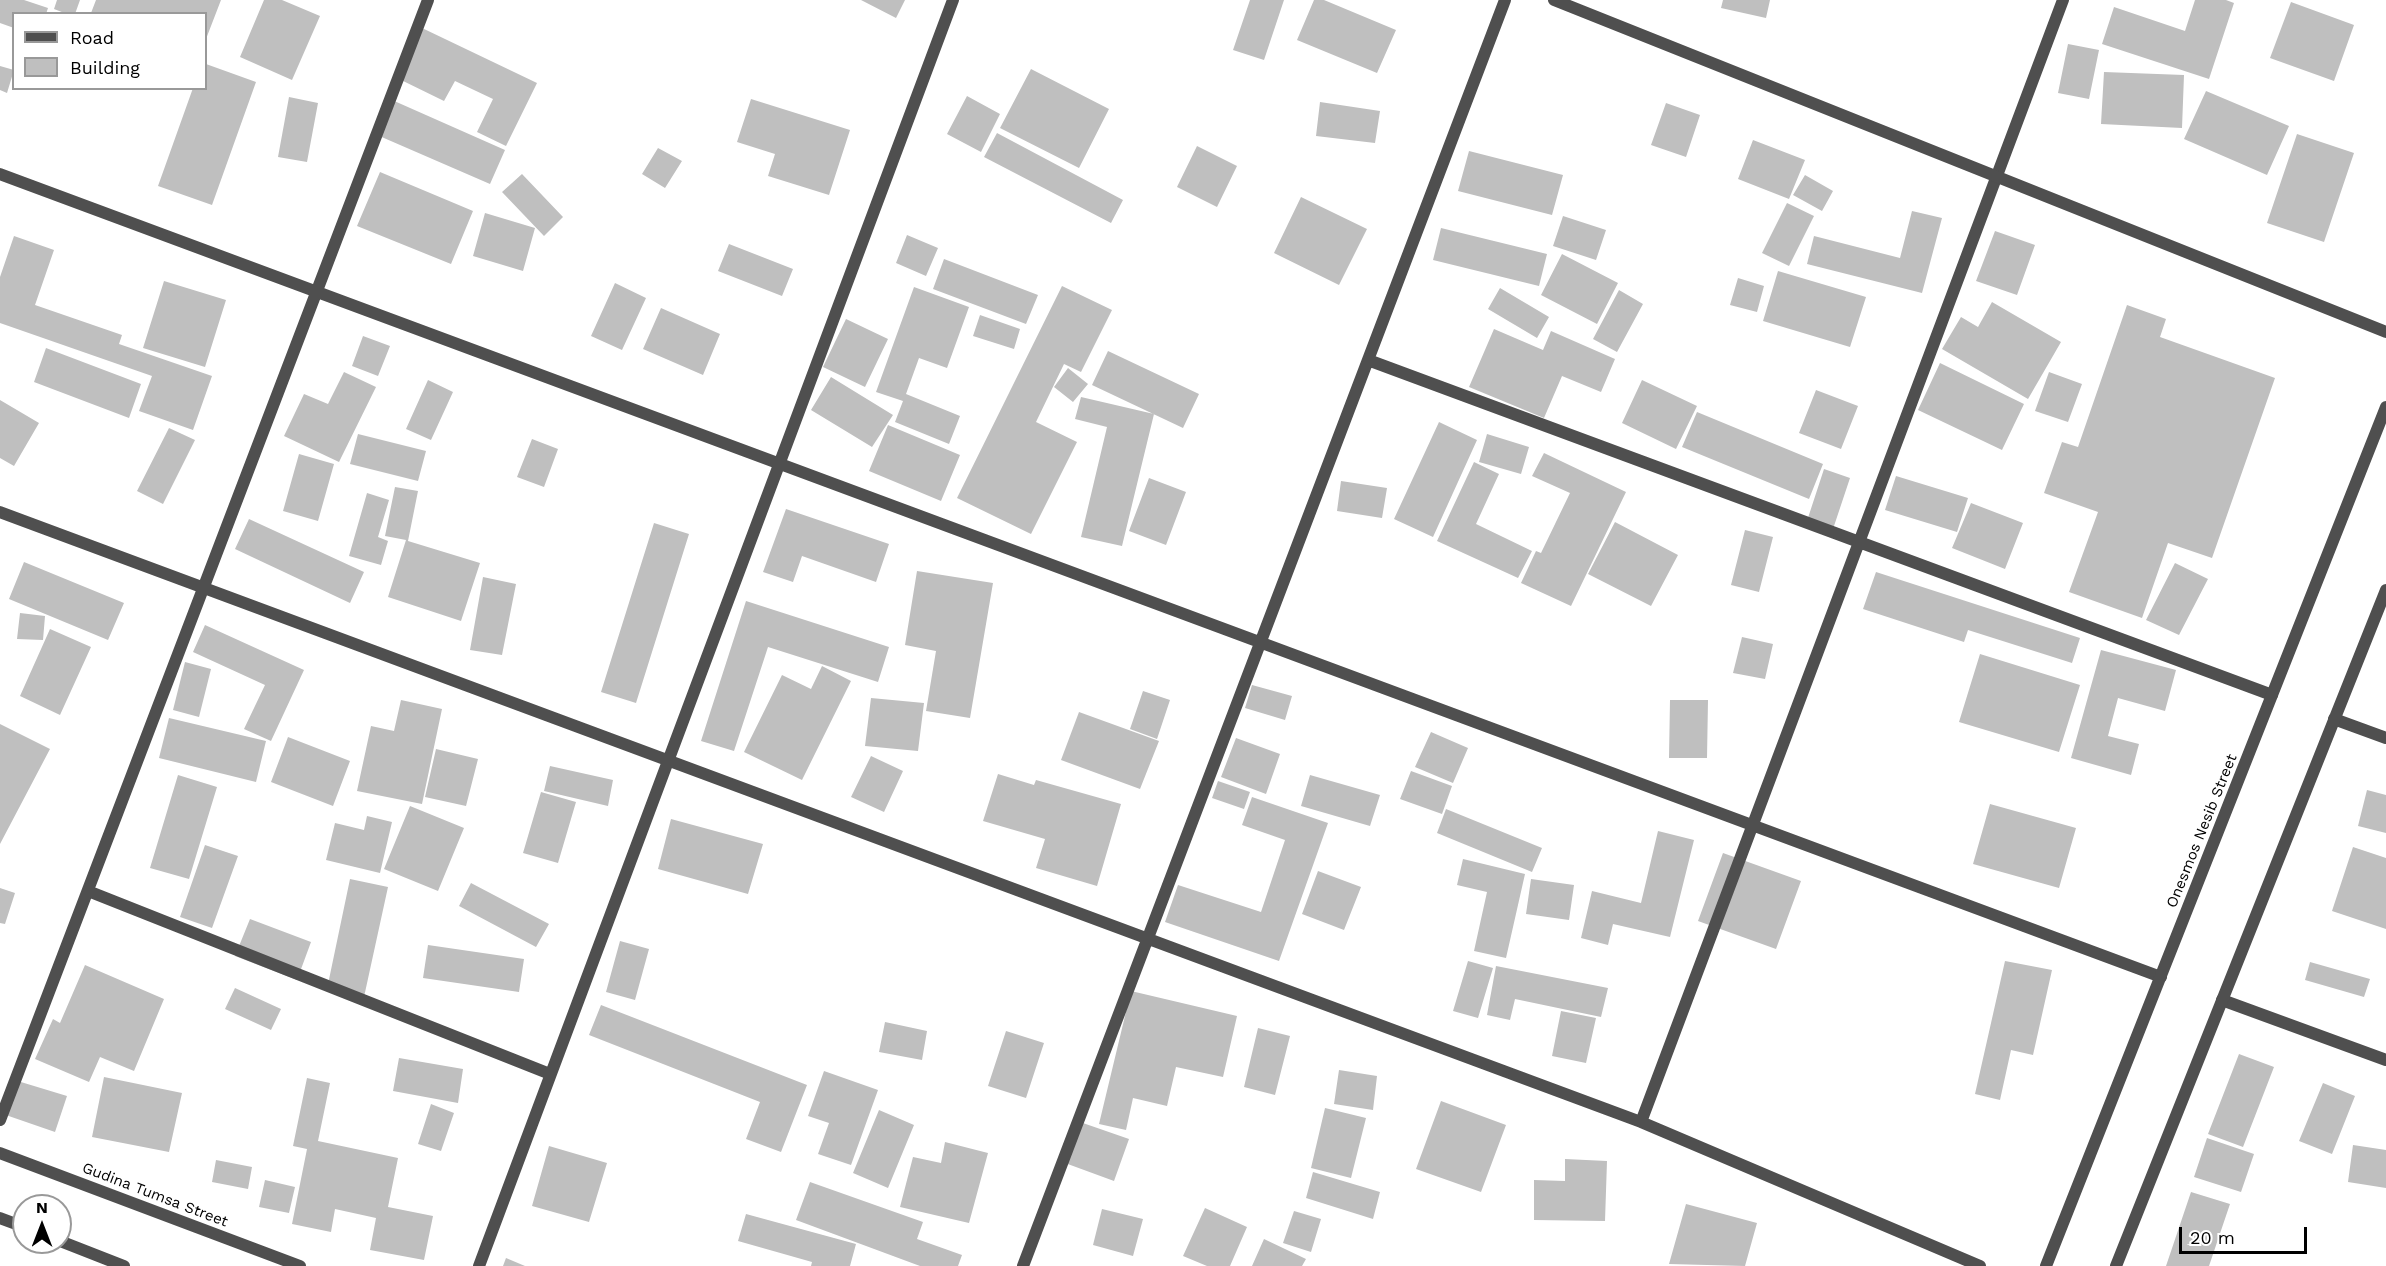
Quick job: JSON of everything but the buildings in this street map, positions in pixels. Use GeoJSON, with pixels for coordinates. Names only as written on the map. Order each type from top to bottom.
{"type":"FeatureCollection","features":[{"type":"Feature","properties":{"kind":"street"},"geometry":{"type":"LineString","coordinates":[[0,1120],[428,0]]}},
{"type":"Feature","properties":{"kind":"street"},"geometry":{"type":"LineString","coordinates":[[479,1266],[953,0]]}},
{"type":"Feature","properties":{"kind":"street"},"geometry":{"type":"LineString","coordinates":[[1023,1266],[1505,0]]}},
{"type":"Feature","properties":{"kind":"street"},"geometry":{"type":"LineString","coordinates":[[1554,0],[2386,332]]}},
{"type":"Feature","properties":{"kind":"street"},"geometry":{"type":"LineString","coordinates":[[1641,1122],[2063,0]]}},
{"type":"Feature","properties":{"kind":"street"},"geometry":{"type":"LineString","coordinates":[[0,174],[2161,977]]}},
{"type":"Feature","properties":{"kind":"street"},"geometry":{"type":"LineString","coordinates":[[1368,360],[2272,696]]}},
{"type":"Feature","properties":{"kind":"street","name":"Onesmos Nesib Street"},"geometry":{"type":"LineString","coordinates":[[2046,1266],[2386,407]]}},
{"type":"Feature","properties":{"kind":"street"},"geometry":{"type":"LineString","coordinates":[[0,512],[1641,1122],[1980,1266]]}},
{"type":"Feature","properties":{"kind":"street"},"geometry":{"type":"LineString","coordinates":[[2116,1266],[2386,590]]}},
{"type":"Feature","properties":{"kind":"street"},"geometry":{"type":"LineString","coordinates":[[2334,719],[2386,738]]}},
{"type":"Feature","properties":{"kind":"street"},"geometry":{"type":"LineString","coordinates":[[88,891],[550,1074]]}},
{"type":"Feature","properties":{"kind":"street"},"geometry":{"type":"LineString","coordinates":[[2223,1000],[2386,1060]]}},
{"type":"Feature","properties":{"kind":"street","name":"Gudina Tumsa Street"},"geometry":{"type":"LineString","coordinates":[[0,1153],[300,1266]]}},
{"type":"Feature","properties":{"kind":"street"},"geometry":{"type":"LineString","coordinates":[[72,1246],[124,1266]]}}]}
